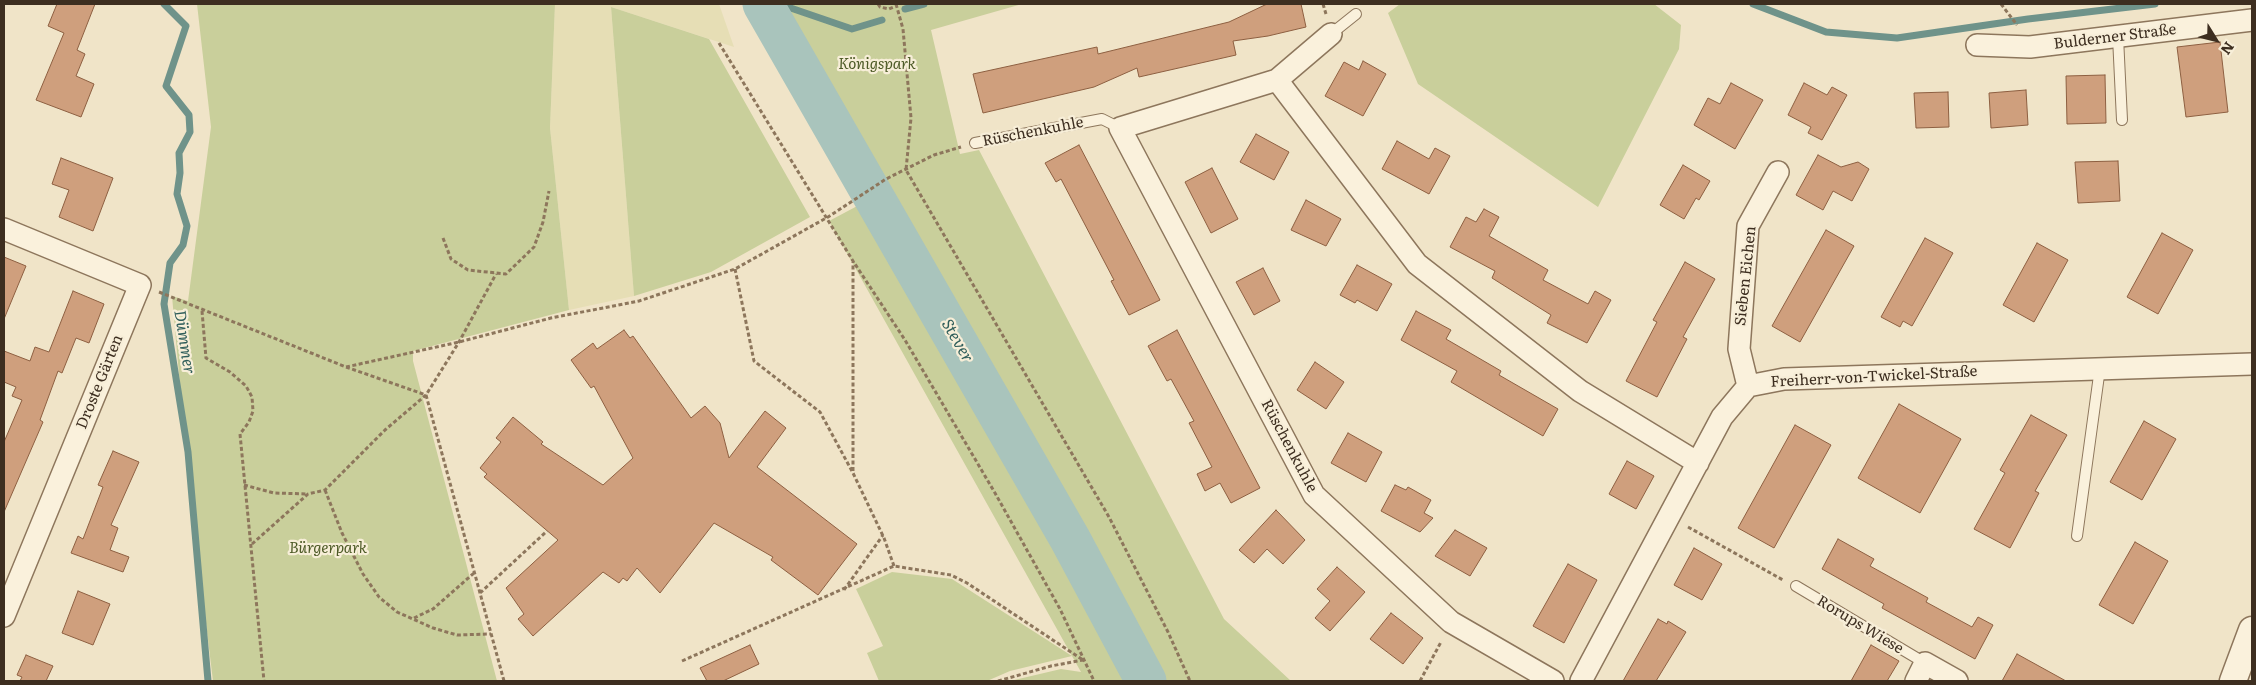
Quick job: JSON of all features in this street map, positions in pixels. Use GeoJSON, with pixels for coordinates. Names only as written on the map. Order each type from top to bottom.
{"type":"FeatureCollection","features":[{"type":"Feature","properties":{"kind":"street","name":"Bulderner Straße"},"geometry":{"type":"LineString","coordinates":[[1977,44],[2030,47],[2252,20]]}},
{"type":"Feature","properties":{"kind":"street"},"geometry":{"type":"LineString","coordinates":[[1120,128],[1277,80],[1332,34]]}},
{"type":"Feature","properties":{"kind":"street"},"geometry":{"type":"LineString","coordinates":[[1277,80],[1417,264],[1580,391],[1698,463]]}},
{"type":"Feature","properties":{"kind":"street","name":"Rüschenkuhle"},"geometry":{"type":"LineString","coordinates":[[1120,128],[1314,495],[1451,622],[1553,681]]}},
{"type":"Feature","properties":{"kind":"street","name":"Sieben Eichen"},"geometry":{"type":"LineString","coordinates":[[1748,386],[1739,349],[1748,226],[1778,172]]}},
{"type":"Feature","properties":{"kind":"street","name":"Droste Gärten"},"geometry":{"type":"LineString","coordinates":[[4,229],[140,285],[4,616]]}},
{"type":"Feature","properties":{"kind":"street","name":"Freiherr-von-Twickel-Straße"},"geometry":{"type":"LineString","coordinates":[[1748,386],[1784,379],[2252,364]]}},
{"type":"Feature","properties":{"kind":"street"},"geometry":{"type":"LineString","coordinates":[[1582,681],[1722,417],[1748,386]]}},
{"type":"Feature","properties":{"kind":"street"},"geometry":{"type":"LineString","coordinates":[[2234,681],[2252,630]]}},
{"type":"Feature","properties":{"kind":"street","name":"Rorups Wiese"},"geometry":{"type":"LineString","coordinates":[[1920,672],[1958,681]]}},
{"type":"Feature","properties":{"kind":"lane"},"geometry":{"type":"LineString","coordinates":[[1332,34],[1356,14]]}},
{"type":"Feature","properties":{"kind":"lane"},"geometry":{"type":"LineString","coordinates":[[2118,37],[2122,120]]}},
{"type":"Feature","properties":{"kind":"lane","name":"Rüschenkuhle"},"geometry":{"type":"LineString","coordinates":[[975,143],[1102,119],[1120,128]]}},
{"type":"Feature","properties":{"kind":"lane"},"geometry":{"type":"LineString","coordinates":[[2077,536],[2100,368]]}},
{"type":"Feature","properties":{"kind":"lane","name":"Rorups Wiese"},"geometry":{"type":"LineString","coordinates":[[1796,586],[1920,672]]}},
{"type":"Feature","properties":{"kind":"path"},"geometry":{"type":"LineString","coordinates":[[878,4],[880,7],[889,9],[896,5],[902,29],[911,118],[906,170],[1109,518],[1160,615],[1190,681]]}},
{"type":"Feature","properties":{"kind":"path"},"geometry":{"type":"LineString","coordinates":[[2001,4],[2020,28]]}},
{"type":"Feature","properties":{"kind":"path"},"geometry":{"type":"LineString","coordinates":[[719,43],[828,217],[853,261],[905,340],[995,493],[1060,609],[1094,681]]}},
{"type":"Feature","properties":{"kind":"path"},"geometry":{"type":"LineString","coordinates":[[346,367],[459,342],[551,318],[639,301],[734,269],[828,217],[886,179],[934,156],[975,143]]}},
{"type":"Feature","properties":{"kind":"path"},"geometry":{"type":"LineString","coordinates":[[443,238],[452,259],[468,270],[506,274],[519,264],[534,247],[543,222],[549,191]]}},
{"type":"Feature","properties":{"kind":"path"},"geometry":{"type":"LineString","coordinates":[[853,261],[853,472]]}},
{"type":"Feature","properties":{"kind":"path"},"geometry":{"type":"LineString","coordinates":[[734,269],[754,361],[820,412],[853,472],[883,535],[894,566]]}},
{"type":"Feature","properties":{"kind":"path"},"geometry":{"type":"LineString","coordinates":[[244,485],[274,492],[308,494],[326,490],[385,430],[426,395],[459,342],[496,274]]}},
{"type":"Feature","properties":{"kind":"path"},"geometry":{"type":"LineString","coordinates":[[155,291],[346,367],[426,395]]}},
{"type":"Feature","properties":{"kind":"path"},"geometry":{"type":"LineString","coordinates":[[202,311],[206,358],[230,372],[246,386],[252,397],[252,411],[249,422],[240,434],[264,681]]}},
{"type":"Feature","properties":{"kind":"path"},"geometry":{"type":"LineString","coordinates":[[426,395],[504,681]]}},
{"type":"Feature","properties":{"kind":"path"},"geometry":{"type":"LineString","coordinates":[[326,490],[342,533],[363,574],[380,597],[391,607],[397,612],[432,628],[457,635],[491,634]]}},
{"type":"Feature","properties":{"kind":"path"},"geometry":{"type":"LineString","coordinates":[[251,544],[308,494]]}},
{"type":"Feature","properties":{"kind":"path"},"geometry":{"type":"LineString","coordinates":[[1670,518],[1796,586]]}},
{"type":"Feature","properties":{"kind":"path"},"geometry":{"type":"LineString","coordinates":[[480,593],[547,531]]}},
{"type":"Feature","properties":{"kind":"path"},"geometry":{"type":"LineString","coordinates":[[844,591],[883,535]]}},
{"type":"Feature","properties":{"kind":"path"},"geometry":{"type":"LineString","coordinates":[[682,661],[844,591],[894,566],[951,575],[967,583],[1084,660]]}},
{"type":"Feature","properties":{"kind":"path"},"geometry":{"type":"LineString","coordinates":[[413,618],[433,609],[474,572]]}},
{"type":"Feature","properties":{"kind":"path"},"geometry":{"type":"LineString","coordinates":[[1420,681],[1451,622]]}},
{"type":"Feature","properties":{"kind":"path"},"geometry":{"type":"LineString","coordinates":[[998,681],[1051,666],[1084,660]]}},
{"type":"Feature","properties":{"kind":"shaded area"},"geometry":{"type":"Polygon","coordinates":[[[555,4],[719,4],[734,47],[611,7],[634,296],[569,310],[550,128],[555,4]]]}},
{"type":"Feature","properties":{"kind":"green space","name":"Bürgerpark"},"geometry":{"type":"Polygon","coordinates":[[[197,4],[555,4],[550,128],[569,310],[413,351],[413,361],[497,681],[213,681],[188,475],[172,296],[188,301],[211,127],[197,4]]]}},
{"type":"Feature","properties":{"kind":"green space","name":"Königspark"},"geometry":{"type":"Polygon","coordinates":[[[774,4],[1022,4],[931,30],[960,154],[979,150],[1224,619],[1291,681],[1010,681],[1061,669],[1081,672],[829,221],[878,195],[774,4]]]}},
{"type":"Feature","properties":{"kind":"green space"},"geometry":{"type":"Polygon","coordinates":[[[1400,4],[1654,4],[1681,25],[1679,49],[1598,207],[1418,84],[1388,13],[1400,4]]]}},
{"type":"Feature","properties":{"kind":"green space"},"geometry":{"type":"Polygon","coordinates":[[[611,7],[709,39],[810,217],[711,272],[634,296],[611,7]]]}},
{"type":"Feature","properties":{"kind":"green space"},"geometry":{"type":"Polygon","coordinates":[[[892,572],[952,579],[1072,656],[1010,671],[987,681],[879,681],[867,653],[883,646],[856,589],[892,572]]]}},
{"type":"Feature","properties":{"kind":"building"},"geometry":{"type":"Polygon","coordinates":[[[57,4],[95,4],[77,50],[85,54],[76,76],[94,84],[81,117],[36,100],[64,33],[48,26],[57,4]]]}},
{"type":"Feature","properties":{"kind":"building"},"geometry":{"type":"Polygon","coordinates":[[[1267,4],[1301,4],[1306,27],[1268,36],[1233,41],[1236,55],[1139,77],[1137,68],[1094,87],[983,113],[973,74],[1097,47],[1098,54],[1229,22],[1267,4]]]}},
{"type":"Feature","properties":{"kind":"building"},"geometry":{"type":"Polygon","coordinates":[[[2220,42],[2228,112],[2186,117],[2177,47],[2220,42]]]}},
{"type":"Feature","properties":{"kind":"building"},"geometry":{"type":"Polygon","coordinates":[[[1363,61],[1386,74],[1363,116],[1325,96],[1344,62],[1359,70],[1363,61]]]}},
{"type":"Feature","properties":{"kind":"building"},"geometry":{"type":"Polygon","coordinates":[[[2105,75],[2106,123],[2067,124],[2066,76],[2105,75]]]}},
{"type":"Feature","properties":{"kind":"building"},"geometry":{"type":"Polygon","coordinates":[[[1731,83],[1763,100],[1735,149],[1694,125],[1708,98],[1720,104],[1731,83]]]}},
{"type":"Feature","properties":{"kind":"building"},"geometry":{"type":"Polygon","coordinates":[[[1804,83],[1827,95],[1832,87],[1847,95],[1822,140],[1808,133],[1811,127],[1788,115],[1804,83]]]}},
{"type":"Feature","properties":{"kind":"building"},"geometry":{"type":"Polygon","coordinates":[[[2026,90],[2028,125],[1991,128],[1989,93],[2026,90]]]}},
{"type":"Feature","properties":{"kind":"building"},"geometry":{"type":"Polygon","coordinates":[[[1948,92],[1949,127],[1916,128],[1914,93],[1948,92]]]}},
{"type":"Feature","properties":{"kind":"building"},"geometry":{"type":"Polygon","coordinates":[[[1256,134],[1289,152],[1274,180],[1240,162],[1256,134]]]}},
{"type":"Feature","properties":{"kind":"building"},"geometry":{"type":"Polygon","coordinates":[[[1397,141],[1429,159],[1435,148],[1450,156],[1429,194],[1382,169],[1397,141]]]}},
{"type":"Feature","properties":{"kind":"building"},"geometry":{"type":"Polygon","coordinates":[[[1079,145],[1160,300],[1129,315],[1111,281],[1114,280],[1061,179],[1056,182],[1045,163],[1079,145]]]}},
{"type":"Feature","properties":{"kind":"building"},"geometry":{"type":"Polygon","coordinates":[[[1818,155],[1841,167],[1858,162],[1869,169],[1852,201],[1833,191],[1823,210],[1796,195],[1818,155]]]}},
{"type":"Feature","properties":{"kind":"building"},"geometry":{"type":"Polygon","coordinates":[[[61,158],[113,178],[93,231],[59,217],[69,190],[52,184],[61,158]]]}},
{"type":"Feature","properties":{"kind":"building"},"geometry":{"type":"Polygon","coordinates":[[[2118,161],[2120,201],[2078,203],[2075,162],[2118,161]]]}},
{"type":"Feature","properties":{"kind":"building"},"geometry":{"type":"Polygon","coordinates":[[[1683,165],[1710,181],[1699,200],[1696,198],[1684,219],[1660,205],[1683,165]]]}},
{"type":"Feature","properties":{"kind":"building"},"geometry":{"type":"Polygon","coordinates":[[[1212,168],[1238,219],[1211,233],[1185,182],[1212,168]]]}},
{"type":"Feature","properties":{"kind":"building"},"geometry":{"type":"Polygon","coordinates":[[[1306,200],[1341,219],[1326,246],[1291,230],[1306,200]]]}},
{"type":"Feature","properties":{"kind":"building"},"geometry":{"type":"Polygon","coordinates":[[[1484,209],[1499,217],[1489,236],[1548,270],[1543,280],[1588,304],[1595,291],[1611,300],[1587,343],[1547,323],[1551,315],[1492,278],[1495,271],[1450,247],[1466,217],[1476,222],[1484,209]]]}},
{"type":"Feature","properties":{"kind":"building"},"geometry":{"type":"Polygon","coordinates":[[[1826,230],[1854,246],[1800,342],[1772,326],[1826,230]]]}},
{"type":"Feature","properties":{"kind":"building"},"geometry":{"type":"Polygon","coordinates":[[[2162,233],[2193,250],[2158,314],[2127,297],[2162,233]]]}},
{"type":"Feature","properties":{"kind":"building"},"geometry":{"type":"Polygon","coordinates":[[[1925,238],[1953,253],[1912,326],[1903,321],[1900,327],[1881,317],[1925,238]]]}},
{"type":"Feature","properties":{"kind":"building"},"geometry":{"type":"Polygon","coordinates":[[[2037,243],[2068,260],[2034,322],[2003,305],[2037,243]]]}},
{"type":"Feature","properties":{"kind":"building"},"geometry":{"type":"Polygon","coordinates":[[[4,257],[26,266],[4,319],[4,257]]]}},
{"type":"Feature","properties":{"kind":"building"},"geometry":{"type":"Polygon","coordinates":[[[1685,262],[1715,279],[1683,337],[1687,339],[1657,397],[1626,381],[1657,322],[1653,320],[1685,262]]]}},
{"type":"Feature","properties":{"kind":"building"},"geometry":{"type":"Polygon","coordinates":[[[1357,265],[1392,284],[1377,311],[1357,300],[1355,303],[1340,295],[1357,265]]]}},
{"type":"Feature","properties":{"kind":"building"},"geometry":{"type":"Polygon","coordinates":[[[1263,268],[1280,301],[1254,315],[1236,282],[1263,268]]]}},
{"type":"Feature","properties":{"kind":"building"},"geometry":{"type":"Polygon","coordinates":[[[73,291],[104,304],[89,343],[76,338],[62,373],[58,371],[40,420],[43,422],[4,512],[4,442],[22,400],[12,396],[16,387],[4,382],[4,351],[30,361],[35,347],[49,352],[73,291]]]}},
{"type":"Feature","properties":{"kind":"building"},"geometry":{"type":"Polygon","coordinates":[[[1416,311],[1451,330],[1446,339],[1501,371],[1499,375],[1558,409],[1543,436],[1451,382],[1457,371],[1401,340],[1416,311]]]}},
{"type":"Feature","properties":{"kind":"building"},"geometry":{"type":"Polygon","coordinates":[[[624,330],[630,338],[633,336],[691,418],[705,406],[720,423],[729,458],[765,411],[786,428],[757,467],[857,544],[818,595],[771,560],[773,557],[714,523],[660,593],[637,568],[627,581],[623,578],[619,583],[603,572],[533,636],[518,619],[524,614],[506,588],[558,540],[484,477],[487,474],[480,468],[501,442],[496,438],[513,417],[543,442],[541,444],[603,485],[633,458],[594,386],[591,388],[571,360],[593,343],[597,349],[624,330]]]}},
{"type":"Feature","properties":{"kind":"building"},"geometry":{"type":"Polygon","coordinates":[[[1177,330],[1260,488],[1231,503],[1220,483],[1205,491],[1197,474],[1212,467],[1189,423],[1194,421],[1171,379],[1167,381],[1148,346],[1177,330]]]}},
{"type":"Feature","properties":{"kind":"building"},"geometry":{"type":"Polygon","coordinates":[[[1315,362],[1344,382],[1326,409],[1297,390],[1315,362]]]}},
{"type":"Feature","properties":{"kind":"building"},"geometry":{"type":"Polygon","coordinates":[[[1899,404],[1961,439],[1920,513],[1858,478],[1899,404]]]}},
{"type":"Feature","properties":{"kind":"building"},"geometry":{"type":"Polygon","coordinates":[[[2031,415],[2067,435],[2035,491],[2039,493],[2010,548],[1974,529],[2005,473],[2000,470],[2031,415]]]}},
{"type":"Feature","properties":{"kind":"building"},"geometry":{"type":"Polygon","coordinates":[[[2144,421],[2176,439],[2142,500],[2110,482],[2144,421]]]}},
{"type":"Feature","properties":{"kind":"building"},"geometry":{"type":"Polygon","coordinates":[[[1795,425],[1831,445],[1774,548],[1738,528],[1795,425]]]}},
{"type":"Feature","properties":{"kind":"building"},"geometry":{"type":"Polygon","coordinates":[[[1348,433],[1382,452],[1366,482],[1331,463],[1348,433]]]}},
{"type":"Feature","properties":{"kind":"building"},"geometry":{"type":"Polygon","coordinates":[[[113,451],[139,462],[111,525],[118,528],[110,550],[129,557],[123,572],[71,553],[78,536],[83,539],[103,487],[98,485],[113,451]]]}},
{"type":"Feature","properties":{"kind":"building"},"geometry":{"type":"Polygon","coordinates":[[[1627,461],[1654,476],[1636,509],[1609,494],[1627,461]]]}},
{"type":"Feature","properties":{"kind":"building"},"geometry":{"type":"Polygon","coordinates":[[[1395,485],[1406,490],[1408,487],[1431,500],[1424,513],[1433,518],[1420,532],[1381,511],[1395,485]]]}},
{"type":"Feature","properties":{"kind":"building"},"geometry":{"type":"Polygon","coordinates":[[[1276,510],[1305,540],[1283,564],[1267,549],[1254,563],[1239,550],[1276,510]]]}},
{"type":"Feature","properties":{"kind":"building"},"geometry":{"type":"Polygon","coordinates":[[[1455,530],[1487,548],[1470,576],[1435,556],[1455,530]]]}},
{"type":"Feature","properties":{"kind":"building"},"geometry":{"type":"Polygon","coordinates":[[[1838,539],[1874,559],[1870,566],[1928,598],[1926,602],[1972,627],[1978,617],[1993,625],[1975,659],[1882,608],[1884,604],[1822,569],[1838,539]]]}},
{"type":"Feature","properties":{"kind":"building"},"geometry":{"type":"Polygon","coordinates":[[[2135,542],[2168,561],[2133,624],[2099,605],[2135,542]]]}},
{"type":"Feature","properties":{"kind":"building"},"geometry":{"type":"Polygon","coordinates":[[[1694,548],[1722,564],[1702,600],[1674,585],[1694,548]]]}},
{"type":"Feature","properties":{"kind":"building"},"geometry":{"type":"Polygon","coordinates":[[[1568,564],[1597,580],[1564,643],[1533,626],[1568,564]]]}},
{"type":"Feature","properties":{"kind":"building"},"geometry":{"type":"Polygon","coordinates":[[[1337,567],[1365,592],[1330,631],[1315,618],[1330,601],[1317,589],[1337,567]]]}},
{"type":"Feature","properties":{"kind":"building"},"geometry":{"type":"Polygon","coordinates":[[[78,591],[110,604],[93,645],[62,633],[78,591]]]}},
{"type":"Feature","properties":{"kind":"building"},"geometry":{"type":"Polygon","coordinates":[[[1391,613],[1423,638],[1403,664],[1370,639],[1391,613]]]}},
{"type":"Feature","properties":{"kind":"building"},"geometry":{"type":"Polygon","coordinates":[[[1658,619],[1667,624],[1668,621],[1686,632],[1656,681],[1623,681],[1658,619]]]}},
{"type":"Feature","properties":{"kind":"building"},"geometry":{"type":"Polygon","coordinates":[[[750,645],[759,664],[723,681],[707,681],[700,668],[750,645]]]}},
{"type":"Feature","properties":{"kind":"building"},"geometry":{"type":"Polygon","coordinates":[[[1871,645],[1899,661],[1887,681],[1851,681],[1871,645]]]}},
{"type":"Feature","properties":{"kind":"building"},"geometry":{"type":"Polygon","coordinates":[[[2017,654],[2066,681],[2002,681],[2017,654]]]}},
{"type":"Feature","properties":{"kind":"building"},"geometry":{"type":"Polygon","coordinates":[[[26,655],[53,666],[46,681],[20,681],[22,677],[17,675],[26,655]]]}},
{"type":"Feature","properties":{"kind":"waterway","name":"Dümmer"},"geometry":{"type":"LineString","coordinates":[[164,4],[186,26],[166,86],[189,115],[190,132],[179,153],[180,173],[177,194],[187,226],[183,245],[170,263],[164,304],[188,452],[208,681]]}},
{"type":"Feature","properties":{"kind":"waterway","name":"Stever"},"geometry":{"type":"LineString","coordinates":[[763,4],[1070,539],[1146,681]]}},
{"type":"Feature","properties":{"kind":"waterway"},"geometry":{"type":"LineString","coordinates":[[779,4],[852,29],[882,20]]}},
{"type":"Feature","properties":{"kind":"waterway"},"geometry":{"type":"LineString","coordinates":[[905,9],[924,4]]}},
{"type":"Feature","properties":{"kind":"waterway"},"geometry":{"type":"LineString","coordinates":[[1753,4],[1826,32],[1897,38],[2028,19],[2155,4]]}}]}
